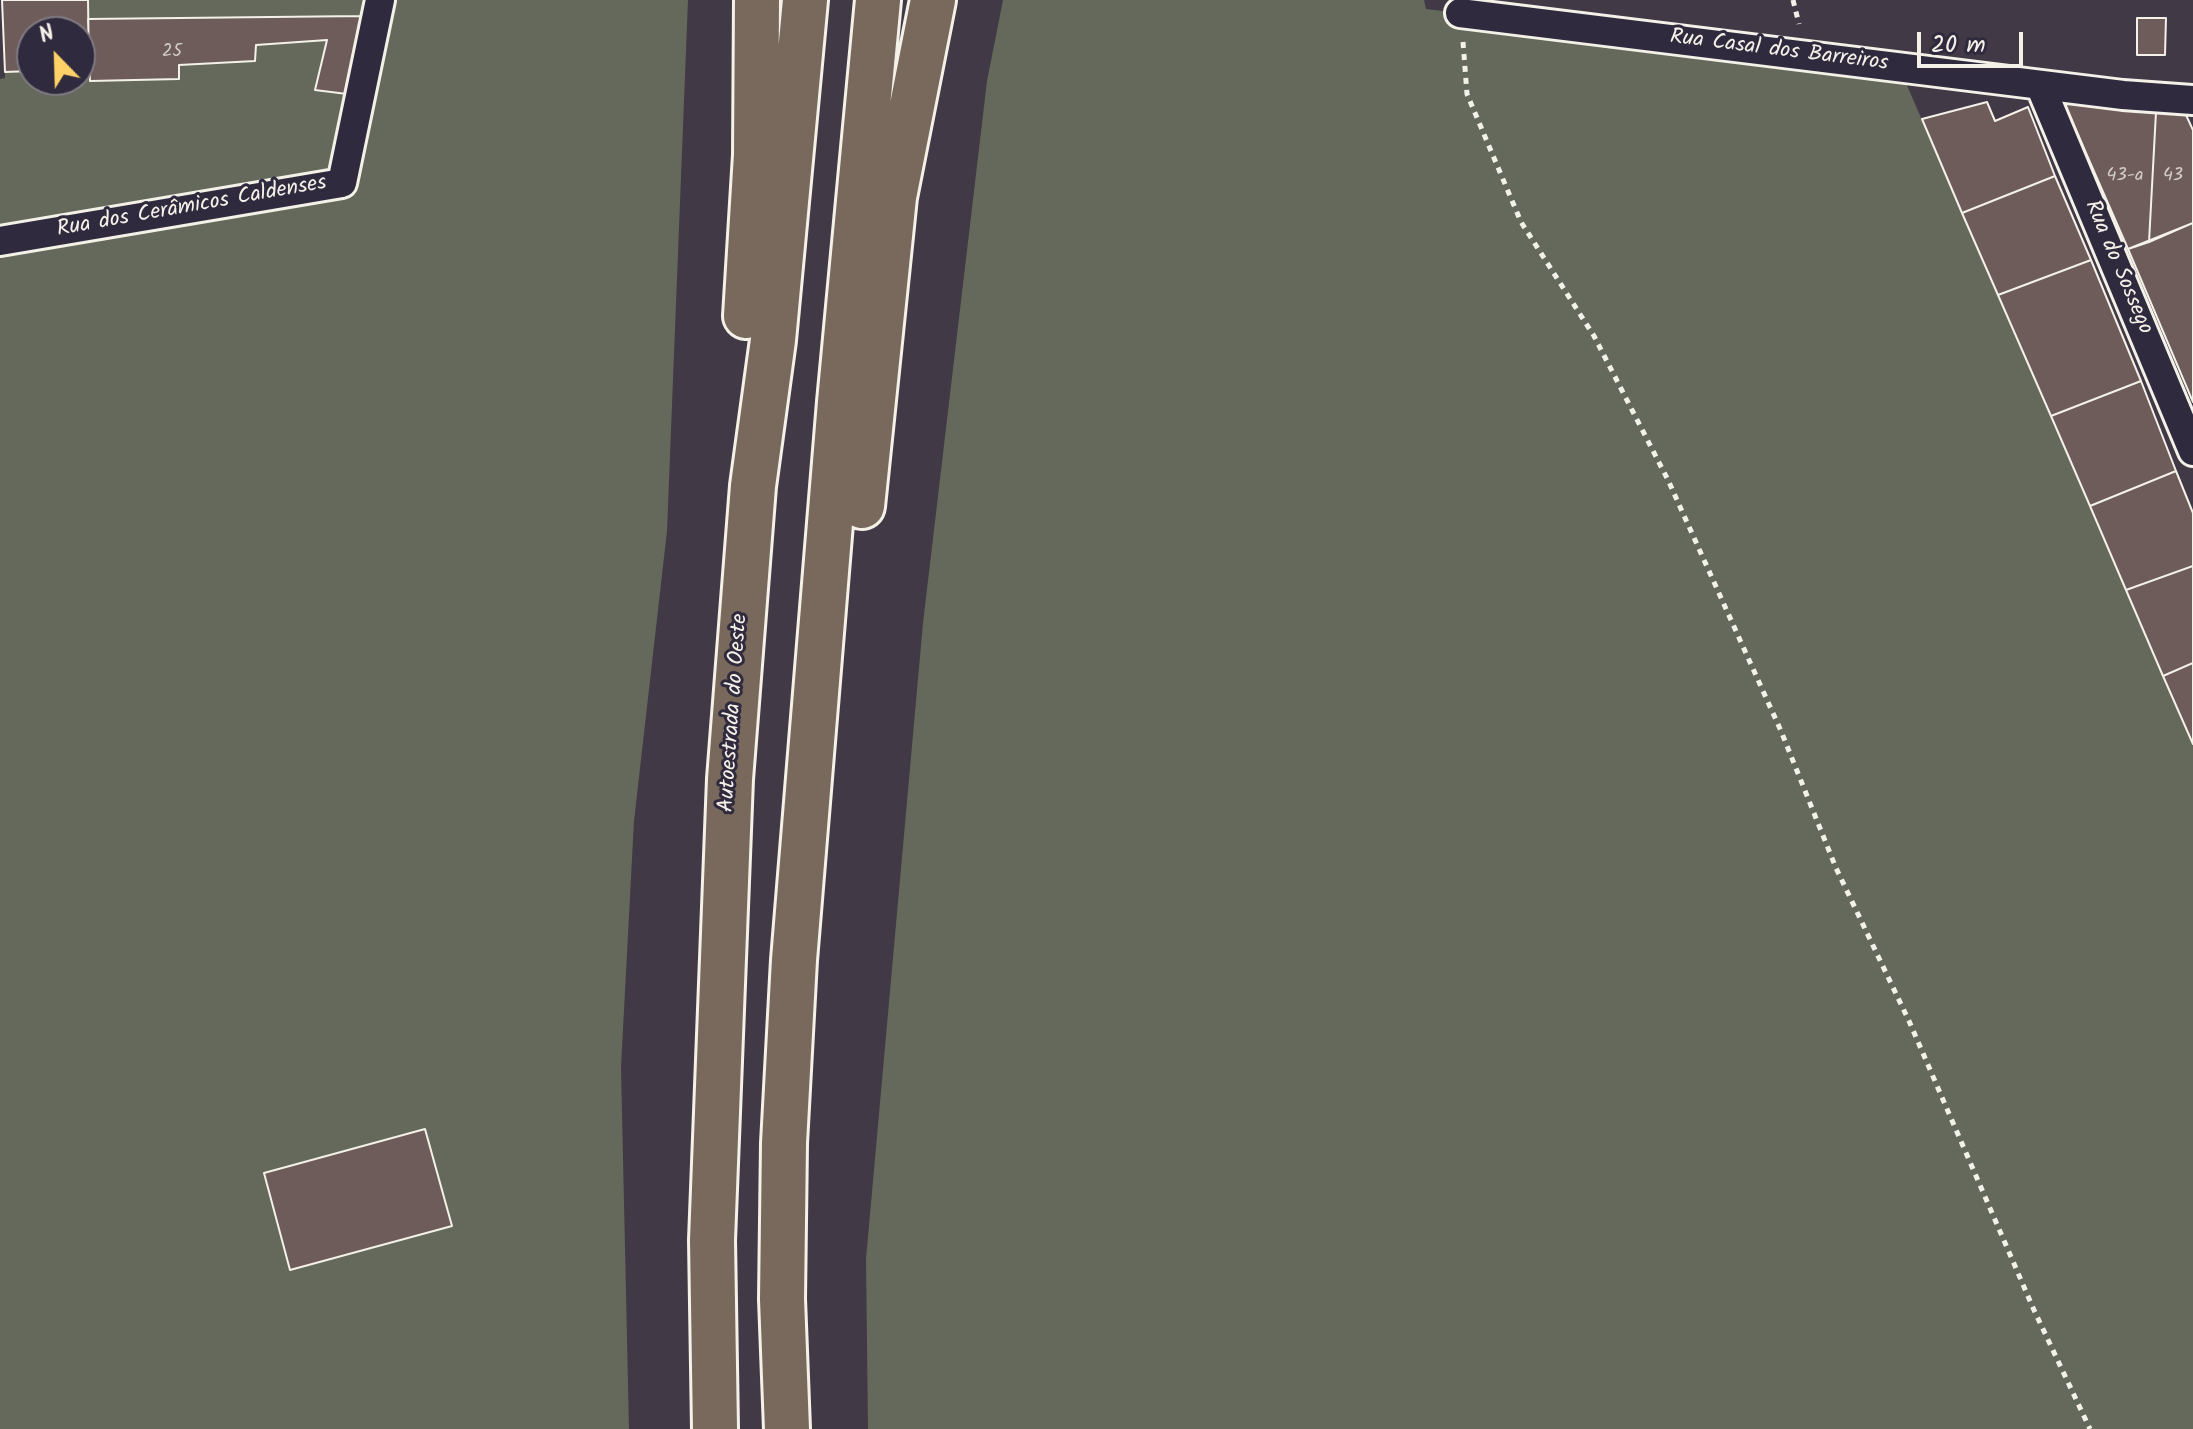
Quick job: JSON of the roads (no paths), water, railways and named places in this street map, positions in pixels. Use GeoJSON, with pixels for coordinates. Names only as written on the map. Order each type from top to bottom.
{"type":"FeatureCollection","features":[{"type":"Feature","properties":{"kind":"highway"},"geometry":{"type":"LineString","coordinates":[[753,486],[746,321],[756,155],[757,0]]}},
{"type":"Feature","properties":{"kind":"highway","name":"Autoestrada do Oeste"},"geometry":{"type":"LineString","coordinates":[[715,1429],[712,1240],[718,1007],[730,779],[753,486],[773,340],[805,0]]}},
{"type":"Feature","properties":{"kind":"highway"},"geometry":{"type":"LineString","coordinates":[[787,1429],[782,1299],[784,1143],[796,945],[825,619],[840,402],[878,0]]}},
{"type":"Feature","properties":{"kind":"highway"},"geometry":{"type":"LineString","coordinates":[[825,619],[861,514],[894,197],[933,0]]}},
{"type":"Feature","properties":{"kind":"street","name":"Rua dos Cerâmicos Caldenses"},"geometry":{"type":"LineString","coordinates":[[0,241],[342,183],[380,0]]}},
{"type":"Feature","properties":{"kind":"street","name":"Rua Casal dos Barreiros"},"geometry":{"type":"LineString","coordinates":[[1460,13],[2040,85],[2193,100]]}},
{"type":"Feature","properties":{"kind":"street","name":"Rua do Sossego"},"geometry":{"type":"LineString","coordinates":[[2040,85],[2193,451]]}}]}
